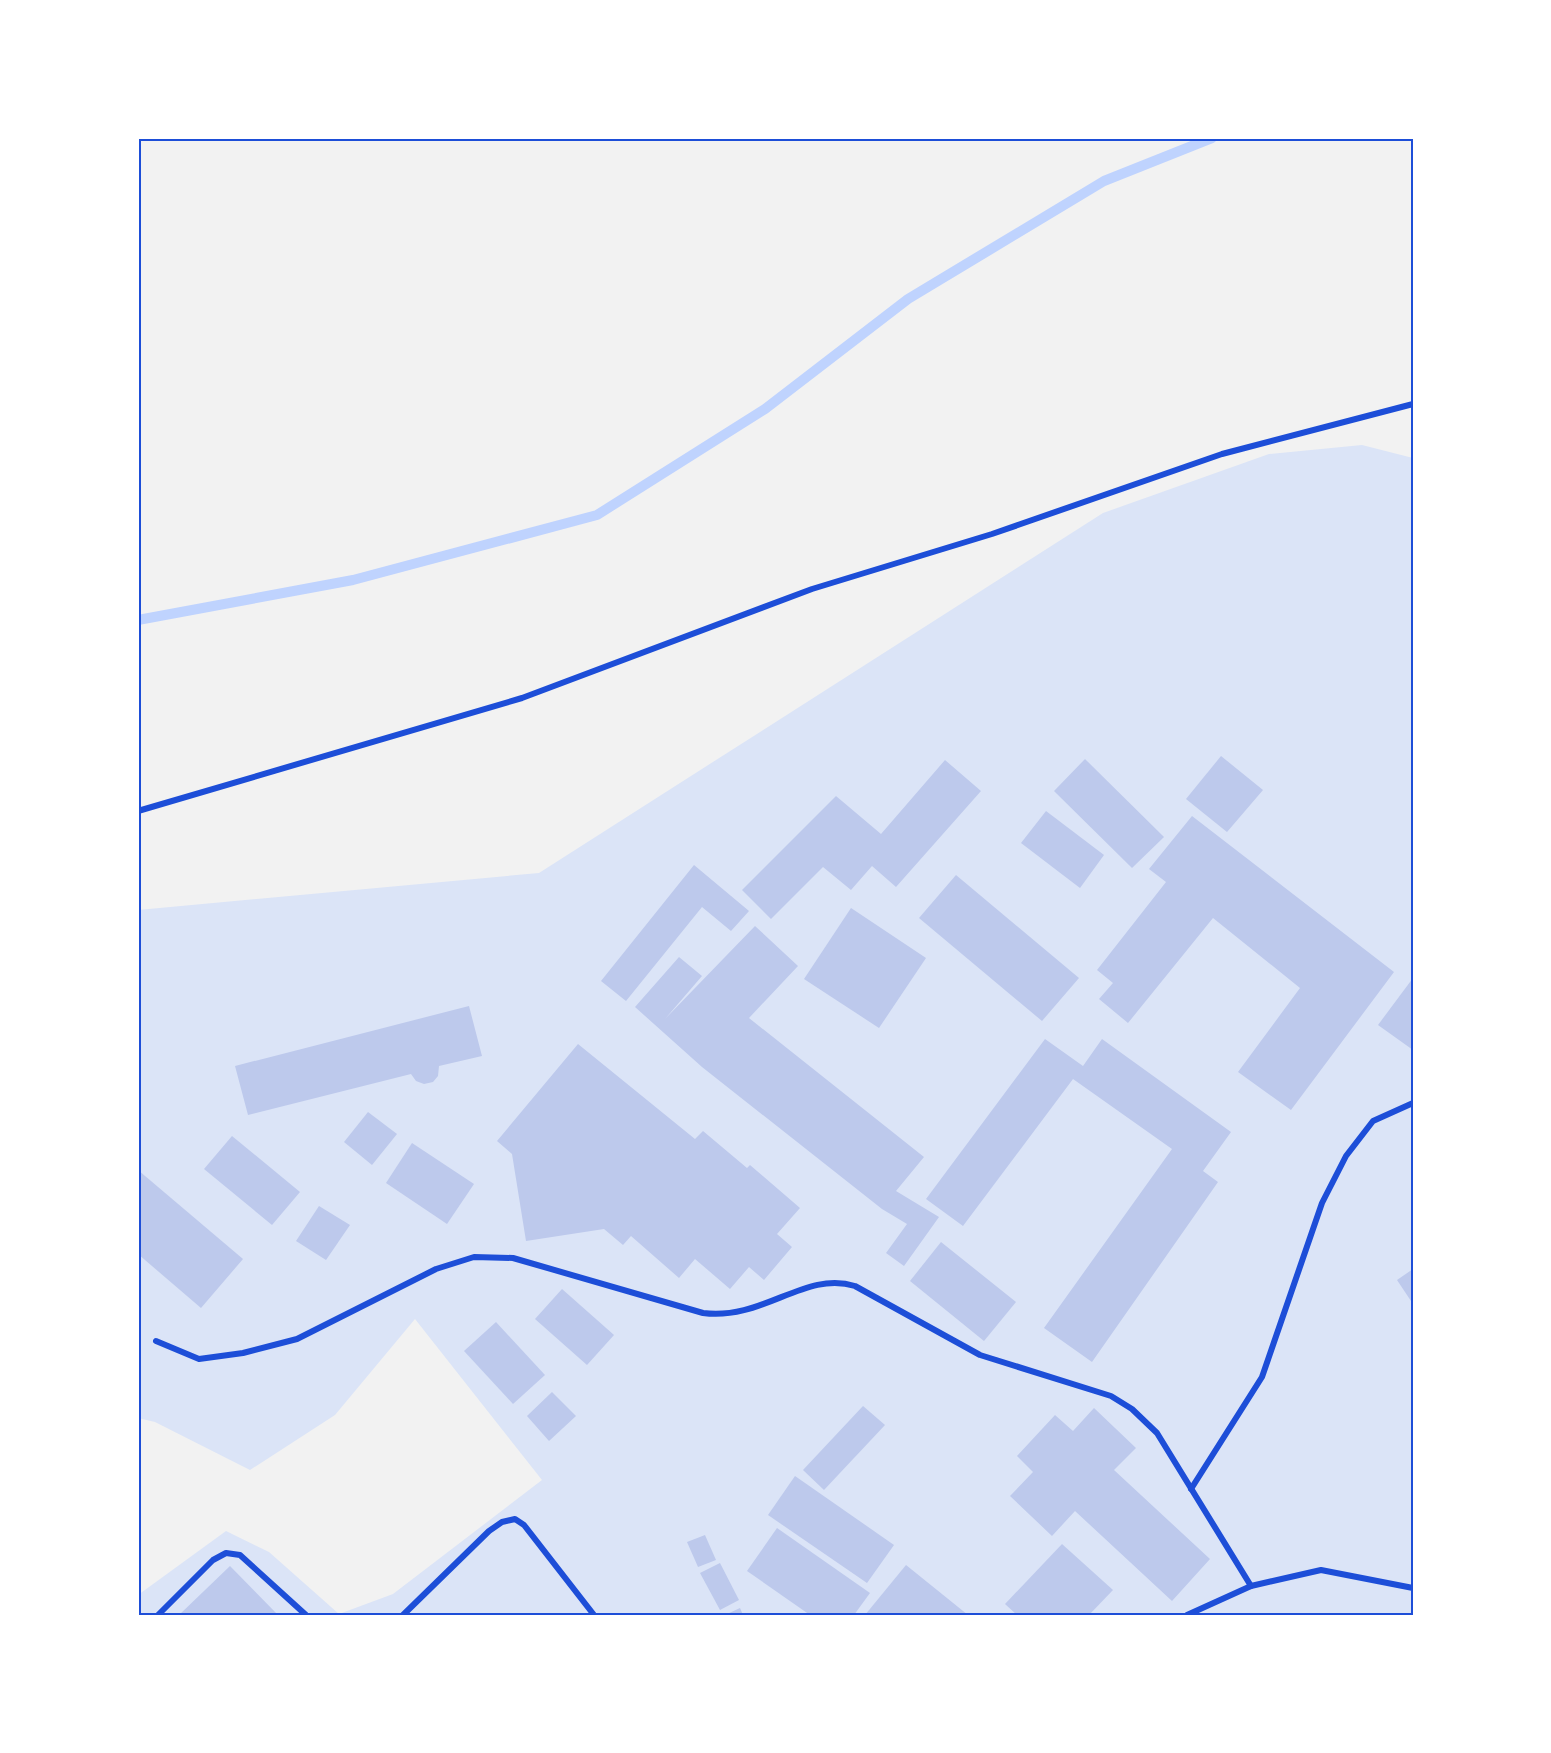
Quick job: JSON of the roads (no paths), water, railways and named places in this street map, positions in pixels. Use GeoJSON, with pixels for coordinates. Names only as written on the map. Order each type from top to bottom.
{"type":"FeatureCollection","features":[{"type":"Feature","properties":{"kind":"street"},"geometry":{"type":"LineString","coordinates":[[138,811],[522,698],[812,589],[992,534],[1221,454],[1413,404]]}},
{"type":"Feature","properties":{"kind":"street"},"geometry":{"type":"LineString","coordinates":[[1191,1489],[1262,1377],[1322,1203],[1346,1156],[1373,1121],[1413,1103]]}},
{"type":"Feature","properties":{"kind":"street"},"geometry":{"type":"LineString","coordinates":[[156,1341],[199,1359],[243,1353],[297,1339],[436,1269],[474,1257],[513,1258],[703,1313],[721,1316],[749,1311],[822,1283],[839,1281],[855,1287],[980,1355],[1111,1396],[1132,1409],[1157,1433],[1251,1586]]}},
{"type":"Feature","properties":{"kind":"street"},"geometry":{"type":"LineString","coordinates":[[403,1615],[489,1531],[502,1522],[515,1519],[524,1525],[594,1615]]}},
{"type":"Feature","properties":{"kind":"street"},"geometry":{"type":"LineString","coordinates":[[158,1615],[213,1560],[226,1553],[240,1555],[306,1615]]}},
{"type":"Feature","properties":{"kind":"street"},"geometry":{"type":"LineString","coordinates":[[1187,1615],[1251,1586],[1321,1570],[1413,1588]]}},
{"type":"Feature","properties":{"kind":"waterway"},"geometry":{"type":"LineString","coordinates":[[138,620],[353,580],[597,515],[765,409],[908,299],[1104,181],[1212,138]]}}]}
